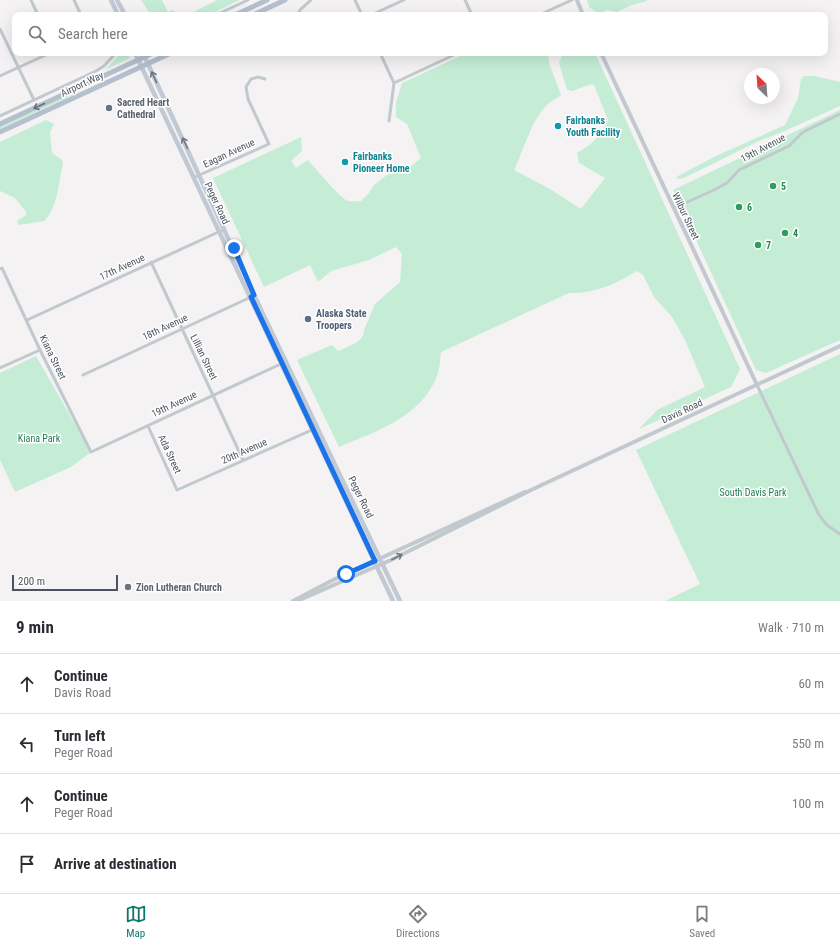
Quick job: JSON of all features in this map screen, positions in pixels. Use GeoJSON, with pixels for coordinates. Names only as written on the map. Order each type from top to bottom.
{"type":"FeatureCollection","features":[{"type":"Feature","properties":{"kind":"main road"},"geometry":{"type":"LineString","coordinates":[[111,0],[117,12]]}},
{"type":"Feature","properties":{"kind":"main road"},"geometry":{"type":"LineString","coordinates":[[117,0],[123,12]]}},
{"type":"Feature","properties":{"kind":"main road"},"geometry":{"type":"LineString","coordinates":[[241,12],[267,0]]}},
{"type":"Feature","properties":{"kind":"main road"},"geometry":{"type":"LineString","coordinates":[[259,12],[285,0]]}},
{"type":"Feature","properties":{"kind":"main road","name":"Peger Road"},"geometry":{"type":"LineString","coordinates":[[136,56],[198,176]]}},
{"type":"Feature","properties":{"kind":"main road","name":"Airport Way"},"geometry":{"type":"LineString","coordinates":[[0,124],[138,60],[143,56]]}},
{"type":"Feature","properties":{"kind":"main road","name":"Peger Road"},"geometry":{"type":"LineString","coordinates":[[144,56],[393,601]]}},
{"type":"Feature","properties":{"kind":"main road","name":"Airport Way"},"geometry":{"type":"LineString","coordinates":[[0,132],[164,56]]}},
{"type":"Feature","properties":{"kind":"main road","name":"Peger Road"},"geometry":{"type":"LineString","coordinates":[[315,428],[400,601]]}},
{"type":"Feature","properties":{"kind":"street"},"geometry":{"type":"LineString","coordinates":[[31,0],[37,12]]}},
{"type":"Feature","properties":{"kind":"street"},"geometry":{"type":"LineString","coordinates":[[74,0],[80,12]]}},
{"type":"Feature","properties":{"kind":"street"},"geometry":{"type":"LineString","coordinates":[[222,12],[248,0]]}},
{"type":"Feature","properties":{"kind":"street"},"geometry":{"type":"LineString","coordinates":[[299,12],[311,0]]}},
{"type":"Feature","properties":{"kind":"street"},"geometry":{"type":"LineString","coordinates":[[355,0],[361,12]]}},
{"type":"Feature","properties":{"kind":"street"},"geometry":{"type":"LineString","coordinates":[[378,12],[404,0]]}},
{"type":"Feature","properties":{"kind":"street"},"geometry":{"type":"LineString","coordinates":[[465,0],[471,12]]}},
{"type":"Feature","properties":{"kind":"street"},"geometry":{"type":"LineString","coordinates":[[546,12],[572,0]]}},
{"type":"Feature","properties":{"kind":"street"},"geometry":{"type":"LineString","coordinates":[[576,0],[582,12]]}},
{"type":"Feature","properties":{"kind":"street"},"geometry":{"type":"LineString","coordinates":[[0,29],[12,54]]}},
{"type":"Feature","properties":{"kind":"street"},"geometry":{"type":"LineString","coordinates":[[13,56],[34,100]]}},
{"type":"Feature","properties":{"kind":"street"},"geometry":{"type":"LineString","coordinates":[[0,76],[44,56]]}},
{"type":"Feature","properties":{"kind":"street"},"geometry":{"type":"LineString","coordinates":[[0,116],[100,69],[113,56]]}},
{"type":"Feature","properties":{"kind":"street"},"geometry":{"type":"LineString","coordinates":[[381,56],[394,83],[389,121]]}},
{"type":"Feature","properties":{"kind":"street"},"geometry":{"type":"LineString","coordinates":[[394,83],[452,56]]}},
{"type":"Feature","properties":{"kind":"street","name":"Wilbur Street"},"geometry":{"type":"LineString","coordinates":[[602,56],[756,385]]}},
{"type":"Feature","properties":{"kind":"street","name":"Eagan Avenue"},"geometry":{"type":"LineString","coordinates":[[198,176],[269,144],[248,99],[246,87],[251,79],[264,79]]}},
{"type":"Feature","properties":{"kind":"street","name":"19th Avenue"},"geometry":{"type":"LineString","coordinates":[[674,208],[727,183],[739,170],[789,146],[803,132],[840,114]]}},
{"type":"Feature","properties":{"kind":"street","name":"17th Avenue"},"geometry":{"type":"LineString","coordinates":[[26,320],[223,230]]}},
{"type":"Feature","properties":{"kind":"street","name":"Lillian Street"},"geometry":{"type":"LineString","coordinates":[[151,262],[243,460]]}},
{"type":"Feature","properties":{"kind":"street","name":"Kiana Street"},"geometry":{"type":"LineString","coordinates":[[1,268],[91,452]]}},
{"type":"Feature","properties":{"kind":"street","name":"18th Avenue"},"geometry":{"type":"LineString","coordinates":[[83,375],[253,296]]}},
{"type":"Feature","properties":{"kind":"street","name":"Davis Road"},"geometry":{"type":"LineString","coordinates":[[297,601],[840,346]]}},
{"type":"Feature","properties":{"kind":"street"},"geometry":{"type":"LineString","coordinates":[[0,362],[1,367],[40,350]]}},
{"type":"Feature","properties":{"kind":"street","name":"19th Avenue"},"geometry":{"type":"LineString","coordinates":[[91,452],[284,362]]}},
{"type":"Feature","properties":{"kind":"street"},"geometry":{"type":"LineString","coordinates":[[756,385],[819,515],[827,526],[840,534]]}},
{"type":"Feature","properties":{"kind":"street","name":"Ada Street"},"geometry":{"type":"LineString","coordinates":[[148,426],[177,490]]}},
{"type":"Feature","properties":{"kind":"street","name":"20th Avenue"},"geometry":{"type":"LineString","coordinates":[[177,490],[315,428]]}},
{"type":"Feature","properties":{"kind":"street","name":"Davis Road"},"geometry":{"type":"LineString","coordinates":[[293,601],[376,564]]}},
{"type":"Feature","properties":{"kind":"green space"},"geometry":{"type":"Polygon","coordinates":[[[141,0],[162,0],[168,12],[149,12],[141,0]]]}},
{"type":"Feature","properties":{"kind":"green space"},"geometry":{"type":"Polygon","coordinates":[[[217,0],[240,0],[214,12],[194,12],[217,0]]]}},
{"type":"Feature","properties":{"kind":"green space"},"geometry":{"type":"Polygon","coordinates":[[[587,0],[647,0],[617,12],[607,10],[603,12],[596,12],[589,7],[587,0]]]}},
{"type":"Feature","properties":{"kind":"green space"},"geometry":{"type":"Polygon","coordinates":[[[118,56],[129,56],[130,58],[105,70],[118,56]]]}},
{"type":"Feature","properties":{"kind":"green space"},"geometry":{"type":"Polygon","coordinates":[[[460,56],[548,56],[549,63],[561,95],[548,104],[542,111],[528,135],[514,170],[550,189],[581,209],[605,178],[579,163],[577,153],[596,140],[608,120],[594,85],[592,84],[572,91],[567,90],[559,63],[562,56],[596,56],[740,369],[731,387],[639,429],[657,410],[705,387],[685,340],[672,317],[654,297],[643,275],[637,271],[621,280],[596,290],[569,293],[441,352],[437,376],[430,390],[420,402],[396,421],[339,447],[297,360],[332,345],[338,351],[351,346],[361,338],[375,304],[400,282],[402,254],[396,247],[369,260],[331,271],[318,282],[310,265],[264,287],[213,178],[301,137],[302,151],[291,161],[296,168],[308,160],[328,183],[345,199],[348,201],[361,201],[369,193],[373,186],[387,175],[408,169],[421,158],[407,124],[396,117],[396,103],[402,83],[460,56]]]}},
{"type":"Feature","properties":{"kind":"green space"},"geometry":{"type":"Polygon","coordinates":[[[804,76],[815,76],[840,82],[840,106],[759,141],[684,178],[676,179],[678,176],[714,157],[785,125],[798,98],[801,79],[804,76]]]}},
{"type":"Feature","properties":{"kind":"green space"},"geometry":{"type":"Polygon","coordinates":[[[80,89],[71,96],[0,129],[0,126],[80,89]]]}},
{"type":"Feature","properties":{"kind":"green space"},"geometry":{"type":"Polygon","coordinates":[[[840,110],[840,340],[766,373],[756,370],[673,190],[840,110]]]}},
{"type":"Feature","properties":{"kind":"green space"},"geometry":{"type":"Polygon","coordinates":[[[46,120],[54,124],[50,132],[52,153],[63,162],[55,201],[49,215],[44,221],[19,225],[17,221],[26,215],[26,212],[15,198],[0,191],[0,142],[46,120]]]}},
{"type":"Feature","properties":{"kind":"green space","name":"South Davis Park"},"geometry":{"type":"Polygon","coordinates":[[[840,354],[840,601],[665,601],[700,584],[636,450],[840,354]]]}},
{"type":"Feature","properties":{"kind":"green space","name":"Kiana Park"},"geometry":{"type":"Polygon","coordinates":[[[36,356],[91,452],[71,467],[15,492],[0,460],[0,373],[36,356]]]}},
{"type":"Feature","properties":{"kind":"place","name":"Sacred Heart Cathedral"},"geometry":{"type":"Point","coordinates":[109,108]}},
{"type":"Feature","properties":{"kind":"place","name":"Fairbanks Youth Facility"},"geometry":{"type":"Point","coordinates":[558,126]}},
{"type":"Feature","properties":{"kind":"place","name":"Fairbanks Pioneer Home"},"geometry":{"type":"Point","coordinates":[345,162]}},
{"type":"Feature","properties":{"kind":"place","name":"5"},"geometry":{"type":"Point","coordinates":[773,186]}},
{"type":"Feature","properties":{"kind":"place","name":"6"},"geometry":{"type":"Point","coordinates":[739,207]}},
{"type":"Feature","properties":{"kind":"place","name":"4"},"geometry":{"type":"Point","coordinates":[785,233]}},
{"type":"Feature","properties":{"kind":"place","name":"7"},"geometry":{"type":"Point","coordinates":[758,245]}},
{"type":"Feature","properties":{"kind":"place","name":"Alaska State Troopers"},"geometry":{"type":"Point","coordinates":[308,319]}},
{"type":"Feature","properties":{"kind":"place","name":"Zion Lutheran Church"},"geometry":{"type":"Point","coordinates":[128,587]}},
{"type":"Feature","properties":{"kind":"route"},"geometry":{"type":"LineString","coordinates":[[234,248],[254,295],[251,297],[375,561],[346,574]]}}]}
